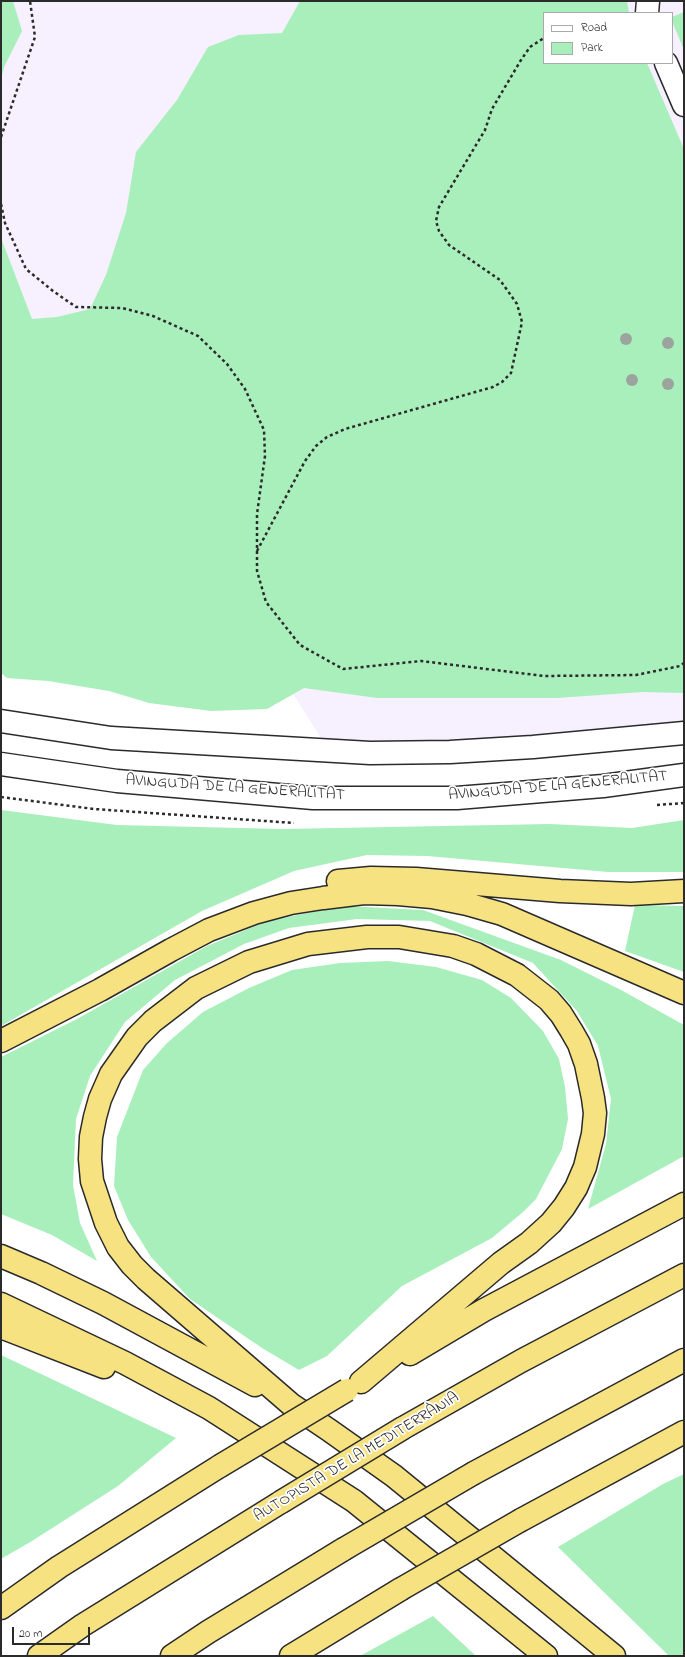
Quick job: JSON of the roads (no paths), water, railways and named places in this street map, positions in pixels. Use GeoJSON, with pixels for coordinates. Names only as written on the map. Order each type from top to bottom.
{"type":"FeatureCollection","features":[{"type":"Feature","properties":{"kind":"highway"},"geometry":{"type":"LineString","coordinates":[[1,1041],[100,990],[209,930],[271,901],[302,890],[333,882],[371,878],[416,879],[560,891],[616,893],[684,891]]}},
{"type":"Feature","properties":{"kind":"highway"},"geometry":{"type":"LineString","coordinates":[[209,930],[269,909],[291,903],[324,898],[364,894],[398,894],[432,897],[467,904],[502,914],[684,993]]}},
{"type":"Feature","properties":{"kind":"highway"},"geometry":{"type":"LineString","coordinates":[[294,1407],[146,1279],[132,1265],[118,1247],[106,1223],[92,1181],[90,1159],[91,1137],[95,1117],[100,1098],[111,1074],[142,1031],[174,1003],[196,988],[249,962],[308,944],[367,937],[399,937],[453,946],[476,954],[500,965],[533,986],[553,1005],[579,1044],[591,1083],[595,1114],[593,1134],[585,1167],[576,1188],[560,1212],[529,1243],[501,1263],[354,1386]]}},
{"type":"Feature","properties":{"kind":"highway"},"geometry":{"type":"LineString","coordinates":[[1,1608],[59,1567],[220,1466],[354,1386],[484,1310],[684,1204]]}},
{"type":"Feature","properties":{"kind":"highway"},"geometry":{"type":"LineString","coordinates":[[1,1256],[104,1302],[294,1407],[394,1476],[614,1656]]}},
{"type":"Feature","properties":{"kind":"highway","name":"AUTOPISTA DE LA MEDITERRÀNIA"},"geometry":{"type":"LineString","coordinates":[[39,1656],[83,1625],[403,1428],[521,1361],[684,1275]]}},
{"type":"Feature","properties":{"kind":"highway"},"geometry":{"type":"LineString","coordinates":[[1,1304],[125,1363],[209,1408],[354,1501],[546,1656]]}},
{"type":"Feature","properties":{"kind":"highway"},"geometry":{"type":"LineString","coordinates":[[1,1327],[209,1408]]}},
{"type":"Feature","properties":{"kind":"highway"},"geometry":{"type":"LineString","coordinates":[[172,1656],[208,1632],[344,1549],[474,1473],[684,1360]]}},
{"type":"Feature","properties":{"kind":"highway"},"geometry":{"type":"LineString","coordinates":[[291,1656],[521,1520],[684,1432]]}},
{"type":"Feature","properties":{"kind":"highway"},"geometry":{"type":"LineString","coordinates":[[1,1592],[59,1567]]}},
{"type":"Feature","properties":{"kind":"street"},"geometry":{"type":"LineString","coordinates":[[647,12],[648,1]]}},
{"type":"Feature","properties":{"kind":"street"},"geometry":{"type":"LineString","coordinates":[[666,64],[684,105]]}},
{"type":"Feature","properties":{"kind":"street"},"geometry":{"type":"LineString","coordinates":[[1,721],[112,738],[370,753],[450,752],[572,744],[684,733]]}},
{"type":"Feature","properties":{"kind":"street","name":"AVINGUDA DE LA GENERALITAT"},"geometry":{"type":"LineString","coordinates":[[1,764],[117,781],[313,798],[458,798],[603,786],[684,775]]}},
{"type":"Feature","properties":{"kind":"street"},"geometry":{"type":"LineString","coordinates":[[603,786],[617,779],[646,769],[684,764]]}}]}
